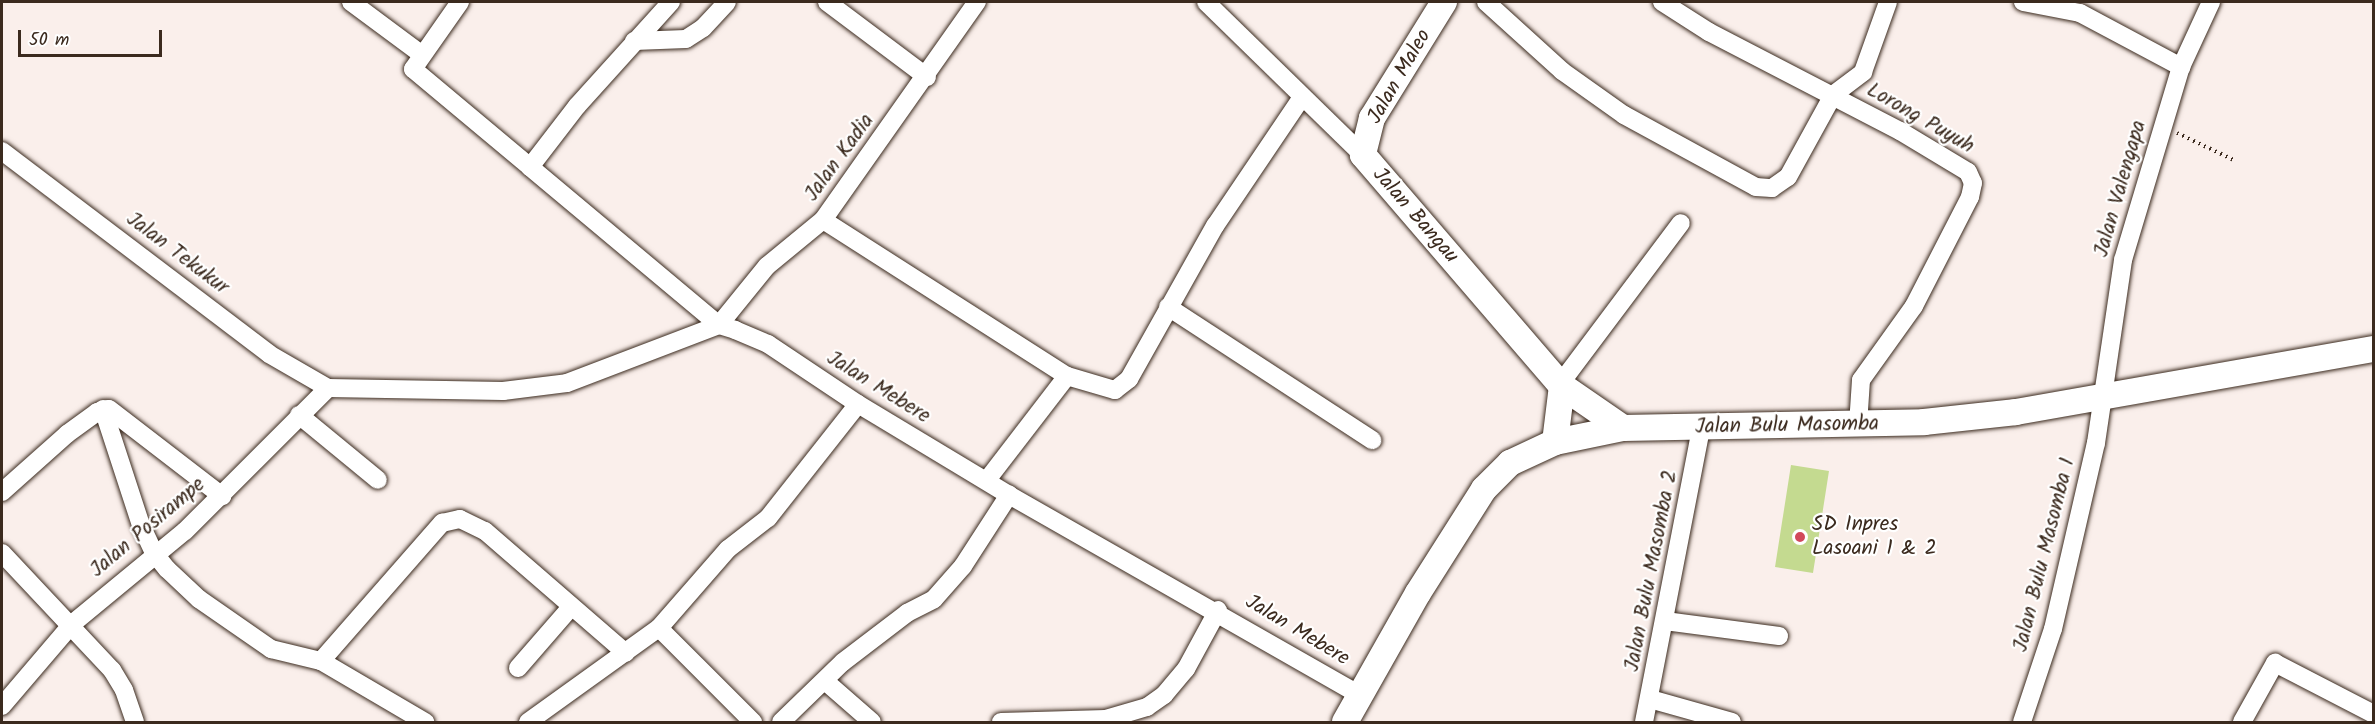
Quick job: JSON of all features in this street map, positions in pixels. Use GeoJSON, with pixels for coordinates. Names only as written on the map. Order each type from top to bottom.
{"type":"FeatureCollection","features":[{"type":"Feature","properties":{"kind":"street"},"geometry":{"type":"LineString","coordinates":[[351,2],[420,54],[460,2]]}},
{"type":"Feature","properties":{"kind":"street"},"geometry":{"type":"LineString","coordinates":[[530,167],[634,40],[671,2]]}},
{"type":"Feature","properties":{"kind":"street"},"geometry":{"type":"LineString","coordinates":[[634,40],[686,39],[710,22],[727,2]]}},
{"type":"Feature","properties":{"kind":"street"},"geometry":{"type":"LineString","coordinates":[[827,2],[927,78]]}},
{"type":"Feature","properties":{"kind":"street","name":"Jalan Kadia"},"geometry":{"type":"LineString","coordinates":[[719,325],[767,266],[823,220],[927,78],[977,2]]}},
{"type":"Feature","properties":{"kind":"street","name":"Jalan Bangau"},"geometry":{"type":"LineString","coordinates":[[1206,2],[1362,154],[1561,385],[1623,428]]}},
{"type":"Feature","properties":{"kind":"street","name":"Jalan Maleo"},"geometry":{"type":"LineString","coordinates":[[1362,154],[1372,118],[1444,2]]}},
{"type":"Feature","properties":{"kind":"street"},"geometry":{"type":"LineString","coordinates":[[1486,2],[1562,71],[1624,115],[1756,187],[1772,188],[1788,177],[1833,95],[1863,72],[1888,2]]}},
{"type":"Feature","properties":{"kind":"street","name":"Lorong Puyuh"},"geometry":{"type":"LineString","coordinates":[[1662,2],[1709,32],[1833,95],[1968,172],[1973,183],[1970,197],[1914,306],[1862,380],[1858,425]]}},
{"type":"Feature","properties":{"kind":"street"},"geometry":{"type":"LineString","coordinates":[[2023,2],[2080,13],[2181,68]]}},
{"type":"Feature","properties":{"kind":"street","name":"Jalan Valengapa"},"geometry":{"type":"LineString","coordinates":[[2102,397],[2123,260],[2181,68],[2211,2]]}},
{"type":"Feature","properties":{"kind":"street","name":"Jalan Mebere"},"geometry":{"type":"LineString","coordinates":[[420,54],[412,67],[415,72],[719,325],[768,344],[858,404],[1009,495],[1218,610],[1360,695]]}},
{"type":"Feature","properties":{"kind":"street"},"geometry":{"type":"LineString","coordinates":[[823,220],[1068,376],[1106,390],[1121,386],[1129,379],[1215,226],[1302,97]]}},
{"type":"Feature","properties":{"kind":"street","name":"Jalan Tekukur"},"geometry":{"type":"LineString","coordinates":[[2,151],[269,354],[327,388]]}},
{"type":"Feature","properties":{"kind":"street"},"geometry":{"type":"LineString","coordinates":[[1555,442],[1561,385],[1681,223]]}},
{"type":"Feature","properties":{"kind":"street"},"geometry":{"type":"LineString","coordinates":[[1168,307],[1372,440]]}},
{"type":"Feature","properties":{"kind":"street"},"geometry":{"type":"LineString","coordinates":[[327,388],[503,391],[567,383],[719,325]]}},
{"type":"Feature","properties":{"kind":"street","name":"Jalan Bulu Masomba"},"geometry":{"type":"LineString","coordinates":[[1345,723],[1418,592],[1484,489],[1510,463],[1555,442],[1623,428],[1858,425],[1947,420],[2102,397],[2373,349]]}},
{"type":"Feature","properties":{"kind":"street"},"geometry":{"type":"LineString","coordinates":[[987,480],[1068,376]]}},
{"type":"Feature","properties":{"kind":"street","name":"Jalan Posirampe"},"geometry":{"type":"LineString","coordinates":[[2,706],[72,624],[222,496],[327,388]]}},
{"type":"Feature","properties":{"kind":"street","name":"Jalan Bulu Masomba 1"},"geometry":{"type":"LineString","coordinates":[[2022,723],[2053,629],[2097,443],[2102,397]]}},
{"type":"Feature","properties":{"kind":"street"},"geometry":{"type":"LineString","coordinates":[[528,723],[659,628],[728,549],[768,518],[858,404]]}},
{"type":"Feature","properties":{"kind":"street"},"geometry":{"type":"LineString","coordinates":[[2,492],[67,434],[103,409],[114,410],[222,496]]}},
{"type":"Feature","properties":{"kind":"street"},"geometry":{"type":"LineString","coordinates":[[103,409],[154,553],[199,599],[271,649],[321,661],[425,723]]}},
{"type":"Feature","properties":{"kind":"street"},"geometry":{"type":"LineString","coordinates":[[299,415],[378,480]]}},
{"type":"Feature","properties":{"kind":"street","name":"Jalan Bulu Masomba 2"},"geometry":{"type":"LineString","coordinates":[[1644,723],[1701,428]]}},
{"type":"Feature","properties":{"kind":"street"},"geometry":{"type":"LineString","coordinates":[[781,723],[838,666],[907,613],[934,599],[963,566],[1009,495]]}},
{"type":"Feature","properties":{"kind":"street"},"geometry":{"type":"LineString","coordinates":[[321,661],[442,523],[453,520],[485,531],[626,653]]}},
{"type":"Feature","properties":{"kind":"street"},"geometry":{"type":"LineString","coordinates":[[2,553],[72,624],[118,680],[135,723]]}},
{"type":"Feature","properties":{"kind":"street"},"geometry":{"type":"LineString","coordinates":[[518,668],[571,607]]}},
{"type":"Feature","properties":{"kind":"street"},"geometry":{"type":"LineString","coordinates":[[1001,723],[1106,719],[1147,707],[1164,695],[1186,669],[1218,610]]}},
{"type":"Feature","properties":{"kind":"street"},"geometry":{"type":"LineString","coordinates":[[1665,621],[1779,636]]}},
{"type":"Feature","properties":{"kind":"street"},"geometry":{"type":"LineString","coordinates":[[659,628],[753,723]]}},
{"type":"Feature","properties":{"kind":"street"},"geometry":{"type":"LineString","coordinates":[[2242,723],[2274,663],[2373,714]]}},
{"type":"Feature","properties":{"kind":"street"},"geometry":{"type":"LineString","coordinates":[[825,681],[872,723]]}},
{"type":"Feature","properties":{"kind":"street"},"geometry":{"type":"LineString","coordinates":[[1650,699],[1732,723]]}},
{"type":"Feature","properties":{"kind":"path"},"geometry":{"type":"LineString","coordinates":[[2163,126],[2236,161]]}},
{"type":"Feature","properties":{"kind":"green space"},"geometry":{"type":"Polygon","coordinates":[[[1791,465],[1829,471],[1813,573],[1775,567],[1791,465]]]}},
{"type":"Feature","properties":{"kind":"place","name":"SD Inpres Lasoani 1 & 2"},"geometry":{"type":"Point","coordinates":[1800,537]}}]}
